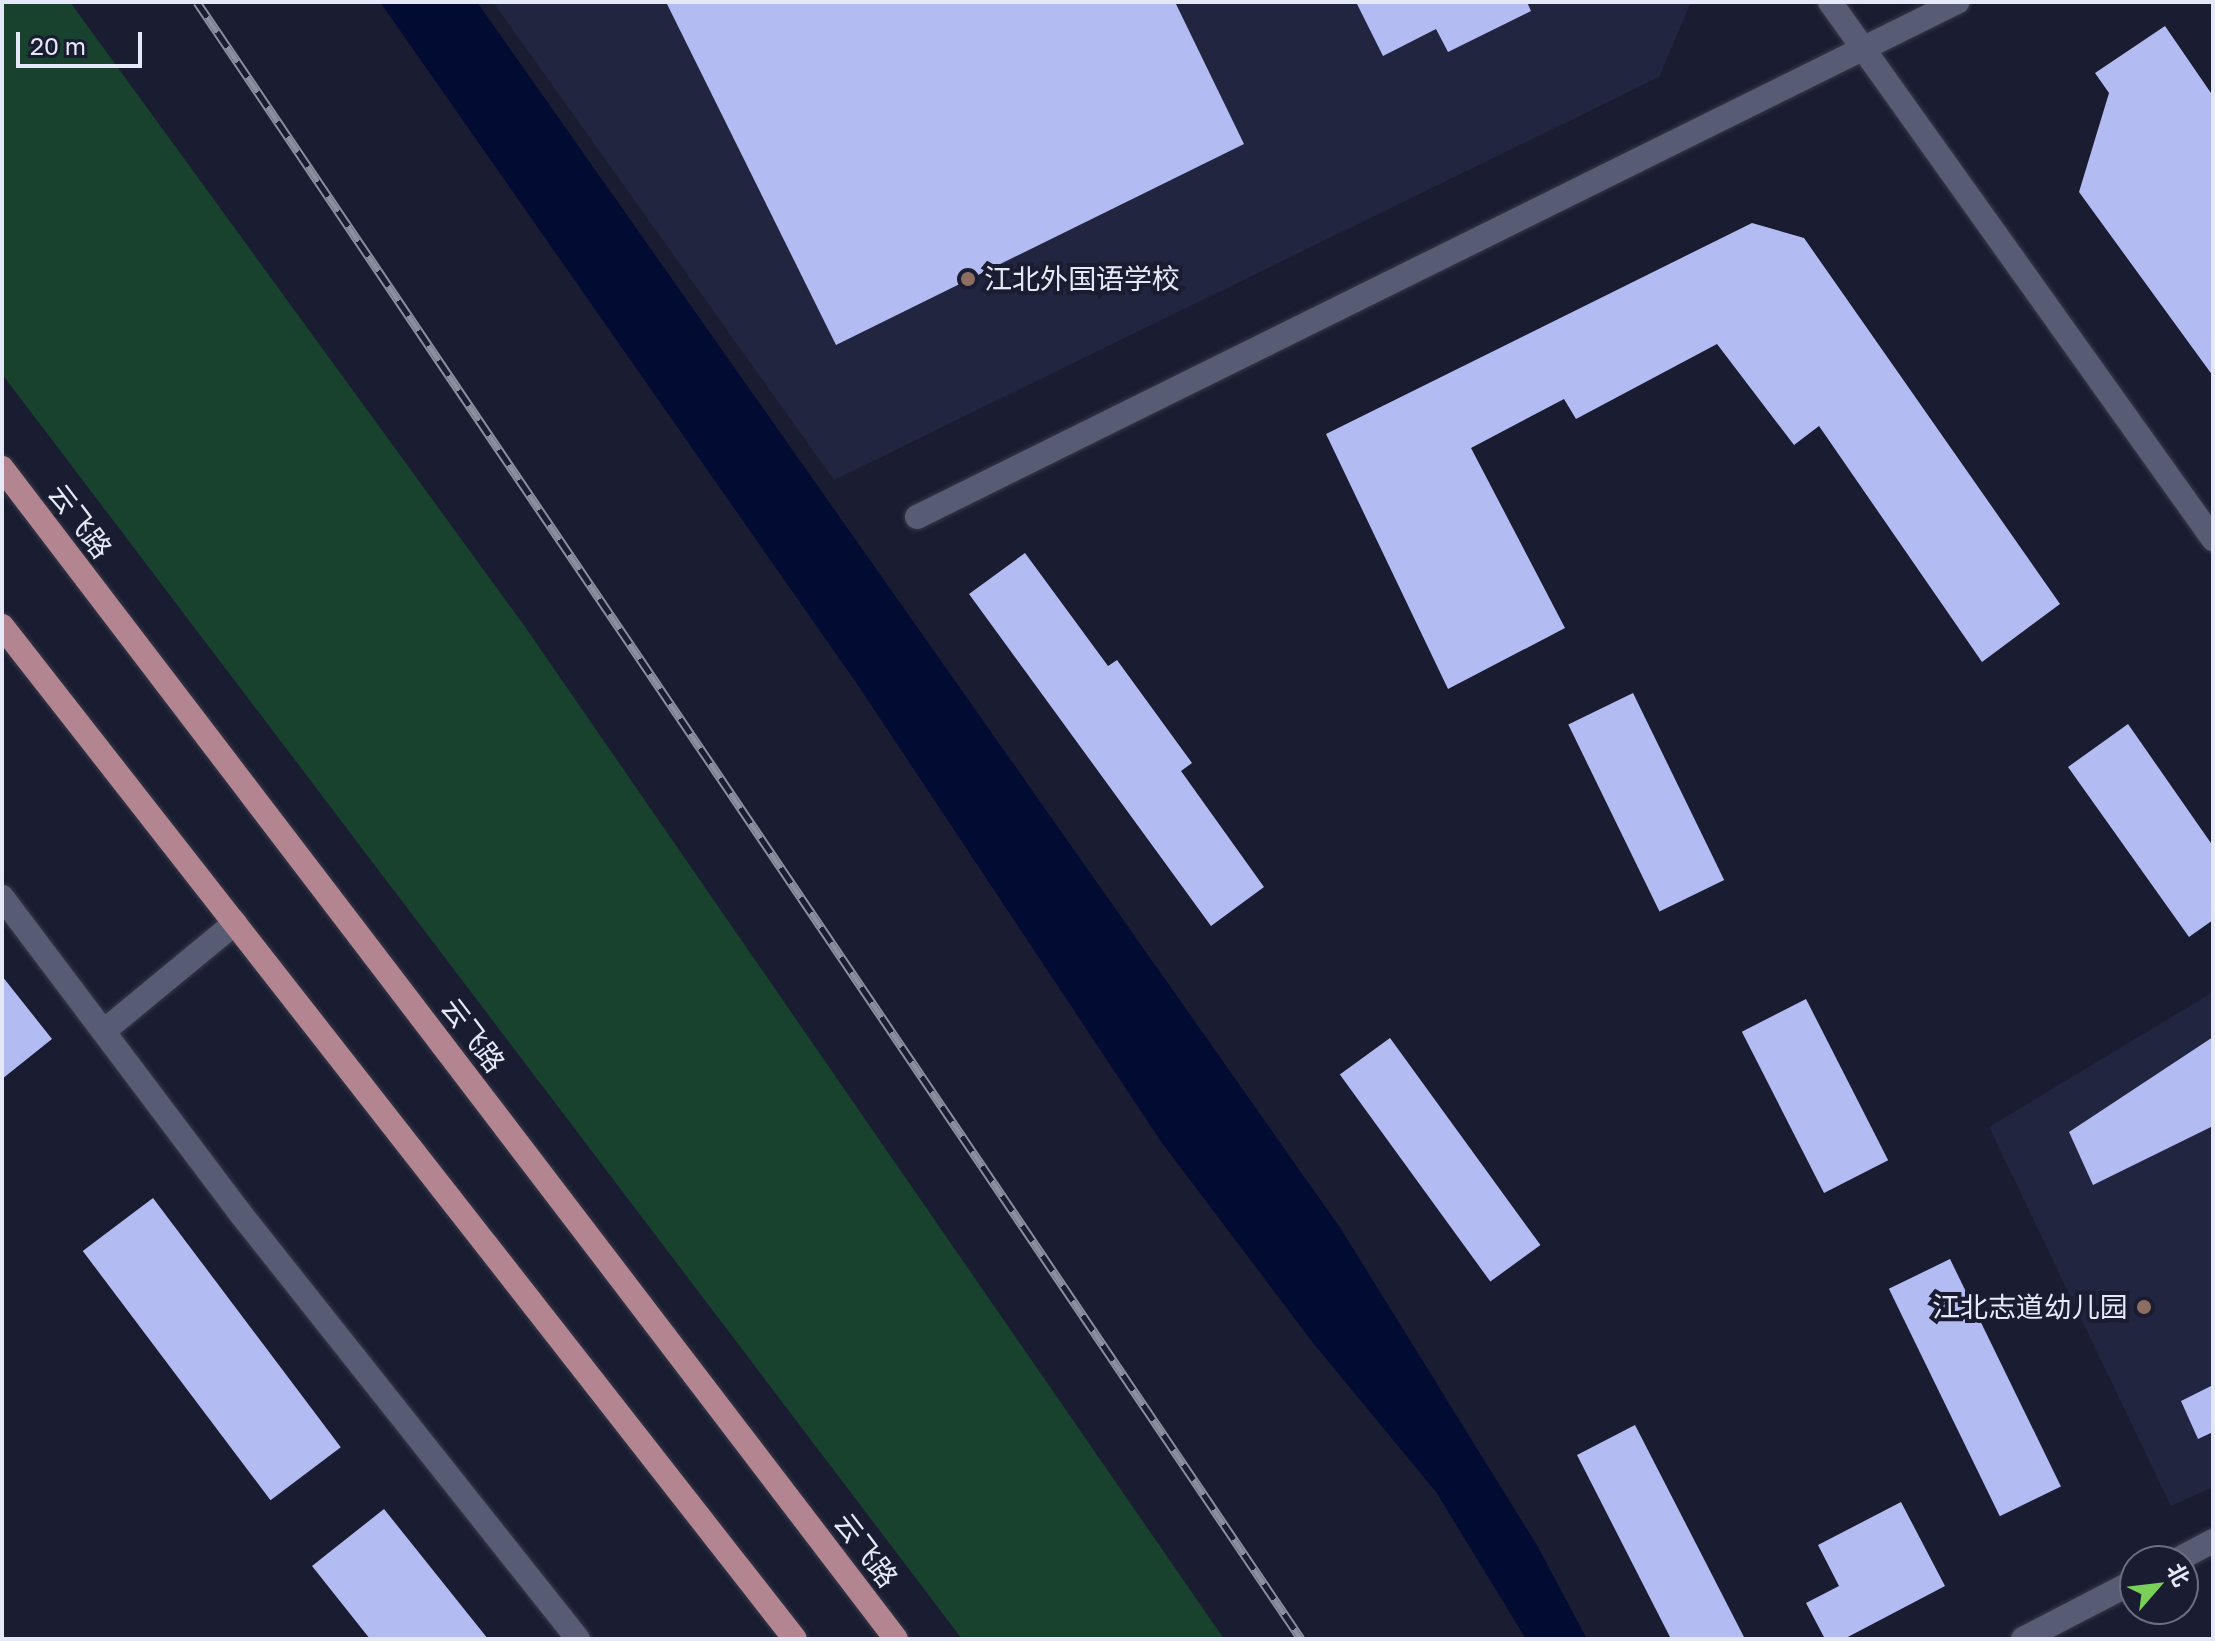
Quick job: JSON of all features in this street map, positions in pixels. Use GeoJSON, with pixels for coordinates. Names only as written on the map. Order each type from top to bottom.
{"type":"FeatureCollection","features":[{"type":"Feature","properties":{"kind":"main road","name":"云飞路"},"geometry":{"type":"LineString","coordinates":[[2,468],[896,1639]]}},
{"type":"Feature","properties":{"kind":"main road"},"geometry":{"type":"LineString","coordinates":[[2,626],[795,1639]]}},
{"type":"Feature","properties":{"kind":"street"},"geometry":{"type":"LineString","coordinates":[[1830,2],[2213,539]]}},
{"type":"Feature","properties":{"kind":"street"},"geometry":{"type":"LineString","coordinates":[[917,517],[1957,2]]}},
{"type":"Feature","properties":{"kind":"street"},"geometry":{"type":"LineString","coordinates":[[2,897],[240,1213],[578,1639]]}},
{"type":"Feature","properties":{"kind":"street"},"geometry":{"type":"LineString","coordinates":[[104,1031],[235,923]]}},
{"type":"Feature","properties":{"kind":"street"},"geometry":{"type":"LineString","coordinates":[[2023,1639],[2119,1589]]}},
{"type":"Feature","properties":{"kind":"shaded area"},"geometry":{"type":"Polygon","coordinates":[[[380,2],[477,2],[1341,1229],[1538,1547],[1587,1639],[1526,1639],[1436,1492],[1313,1343],[1162,1143],[857,684],[380,2]]]}},
{"type":"Feature","properties":{"kind":"shaded area","name":"江北外国语学校"},"geometry":{"type":"Polygon","coordinates":[[[493,2],[1691,2],[1659,77],[834,480],[493,2]]]}},
{"type":"Feature","properties":{"kind":"shaded area","name":"江北志道幼儿园"},"geometry":{"type":"Polygon","coordinates":[[[2213,992],[2213,1487],[2171,1506],[1989,1127],[2213,992]]]}},
{"type":"Feature","properties":{"kind":"green space"},"geometry":{"type":"Polygon","coordinates":[[[2,2],[70,2],[523,624],[1224,1639],[962,1639],[2,374],[2,2]]]}},
{"type":"Feature","properties":{"kind":"building"},"geometry":{"type":"Polygon","coordinates":[[[666,2],[1175,2],[1244,144],[836,345],[666,2]]]}},
{"type":"Feature","properties":{"kind":"building"},"geometry":{"type":"Polygon","coordinates":[[[1356,2],[1527,2],[1531,11],[1448,52],[1436,29],[1383,56],[1356,2]]]}},
{"type":"Feature","properties":{"kind":"building"},"geometry":{"type":"Polygon","coordinates":[[[2165,26],[2213,96],[2213,376],[2079,192],[2109,93],[2095,73],[2165,26]]]}},
{"type":"Feature","properties":{"kind":"building"},"geometry":{"type":"Polygon","coordinates":[[[1752,223],[1804,238],[2060,604],[1982,662],[1819,426],[1794,445],[1717,344],[1576,419],[1564,399],[1471,448],[1565,628],[1448,689],[1326,434],[1752,223]]]}},
{"type":"Feature","properties":{"kind":"building"},"geometry":{"type":"Polygon","coordinates":[[[1025,553],[1108,666],[1117,660],[1192,763],[1181,771],[1264,887],[1211,926],[969,594],[1025,553]]]}},
{"type":"Feature","properties":{"kind":"building"},"geometry":{"type":"Polygon","coordinates":[[[1633,693],[1724,880],[1659,912],[1568,725],[1633,693]]]}},
{"type":"Feature","properties":{"kind":"building"},"geometry":{"type":"Polygon","coordinates":[[[2128,724],[2213,846],[2213,920],[2189,937],[2068,767],[2128,724]]]}},
{"type":"Feature","properties":{"kind":"building"},"geometry":{"type":"Polygon","coordinates":[[[2,976],[52,1039],[2,1079],[2,976]]]}},
{"type":"Feature","properties":{"kind":"building"},"geometry":{"type":"Polygon","coordinates":[[[1806,999],[1888,1160],[1824,1193],[1742,1032],[1806,999]]]}},
{"type":"Feature","properties":{"kind":"building"},"geometry":{"type":"Polygon","coordinates":[[[2213,1037],[2213,1126],[2093,1185],[2069,1132],[2213,1037]]]}},
{"type":"Feature","properties":{"kind":"building"},"geometry":{"type":"Polygon","coordinates":[[[1390,1038],[1540,1245],[1490,1282],[1340,1074],[1390,1038]]]}},
{"type":"Feature","properties":{"kind":"building"},"geometry":{"type":"Polygon","coordinates":[[[153,1198],[341,1447],[270,1500],[83,1251],[153,1198]]]}},
{"type":"Feature","properties":{"kind":"building"},"geometry":{"type":"Polygon","coordinates":[[[1950,1259],[2061,1486],[2000,1516],[1889,1289],[1950,1259]]]}},
{"type":"Feature","properties":{"kind":"building"},"geometry":{"type":"Polygon","coordinates":[[[2213,1385],[2213,1432],[2198,1439],[2181,1401],[2213,1385]]]}},
{"type":"Feature","properties":{"kind":"building"},"geometry":{"type":"Polygon","coordinates":[[[1635,1425],[1745,1639],[1671,1639],[1577,1455],[1635,1425]]]}},
{"type":"Feature","properties":{"kind":"building"},"geometry":{"type":"Polygon","coordinates":[[[1901,1502],[1945,1586],[1844,1639],[1825,1639],[1806,1603],[1839,1586],[1818,1545],[1901,1502]]]}},
{"type":"Feature","properties":{"kind":"building"},"geometry":{"type":"Polygon","coordinates":[[[384,1509],[488,1639],[370,1639],[312,1566],[384,1509]]]}},
{"type":"Feature","properties":{"kind":"railway"},"geometry":{"type":"LineString","coordinates":[[197,2],[1301,1639]]}},
{"type":"Feature","properties":{"kind":"place","name":"江北外国语学校"},"geometry":{"type":"Point","coordinates":[968,279]}},
{"type":"Feature","properties":{"kind":"place","name":"江北志道幼儿园"},"geometry":{"type":"Point","coordinates":[2144,1307]}}]}
